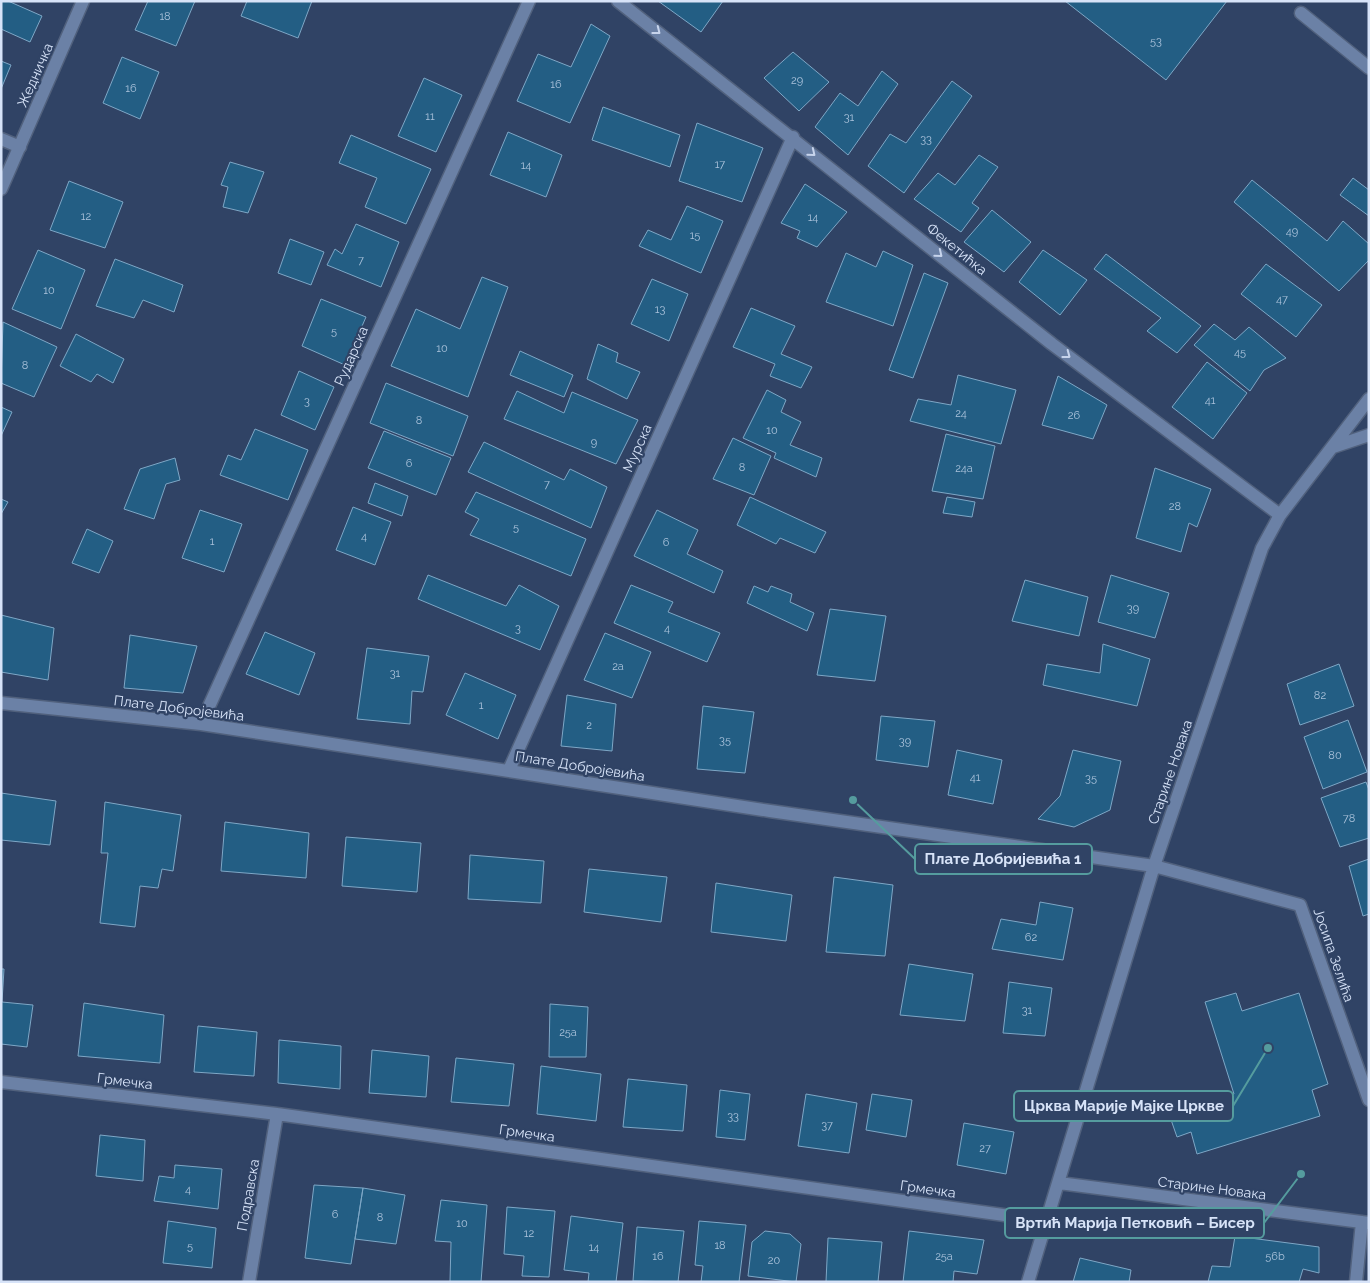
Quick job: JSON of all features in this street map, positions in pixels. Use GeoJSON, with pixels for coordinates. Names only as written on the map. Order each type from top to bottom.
{"type":"FeatureCollection","features":[{"type":"Feature","properties":{"kind":"street","name":"Жедничка"},"geometry":{"type":"LineString","coordinates":[[1,189],[84,1]]}},
{"type":"Feature","properties":{"kind":"street","name":"Рударска"},"geometry":{"type":"LineString","coordinates":[[201,724],[529,1]]}},
{"type":"Feature","properties":{"kind":"street","name":"Фекетићка"},"geometry":{"type":"LineString","coordinates":[[618,1],[1052,344],[1280,515]]}},
{"type":"Feature","properties":{"kind":"street"},"geometry":{"type":"LineString","coordinates":[[1301,13],[1369,68]]}},
{"type":"Feature","properties":{"kind":"street","name":"Мурска"},"geometry":{"type":"LineString","coordinates":[[509,770],[793,138]]}},
{"type":"Feature","properties":{"kind":"street"},"geometry":{"type":"LineString","coordinates":[[1,139],[20,147]]}},
{"type":"Feature","properties":{"kind":"street","name":"Старине Новака"},"geometry":{"type":"LineString","coordinates":[[1028,1282],[1154,866],[1262,548],[1280,515],[1369,400]]}},
{"type":"Feature","properties":{"kind":"street"},"geometry":{"type":"LineString","coordinates":[[1333,446],[1369,435]]}},
{"type":"Feature","properties":{"kind":"street","name":"Плате Добројевића"},"geometry":{"type":"LineString","coordinates":[[1,703],[201,724],[770,811],[1154,866]]}},
{"type":"Feature","properties":{"kind":"street","name":"Јосипа Зелића"},"geometry":{"type":"LineString","coordinates":[[1154,866],[1300,905],[1369,1100]]}},
{"type":"Feature","properties":{"kind":"street","name":"Грмечка"},"geometry":{"type":"LineString","coordinates":[[1,1082],[277,1114],[1047,1221]]}},
{"type":"Feature","properties":{"kind":"street","name":"Подравска"},"geometry":{"type":"LineString","coordinates":[[249,1282],[277,1114]]}},
{"type":"Feature","properties":{"kind":"street","name":"Старине Новака"},"geometry":{"type":"LineString","coordinates":[[1058,1184],[1365,1223],[1356,1282]]}},
{"type":"Feature","properties":{"kind":"building"},"geometry":{"type":"Polygon","coordinates":[[[1,1],[8,1],[42,16],[30,42],[1,29],[1,1]]]}},
{"type":"Feature","properties":{"kind":"building"},"geometry":{"type":"Polygon","coordinates":[[[148,1],[195,1],[176,46],[135,30],[148,1]]]}},
{"type":"Feature","properties":{"kind":"building"},"geometry":{"type":"Polygon","coordinates":[[[247,1],[312,1],[298,38],[241,16],[247,1]]]}},
{"type":"Feature","properties":{"kind":"building"},"geometry":{"type":"Polygon","coordinates":[[[658,1],[723,1],[701,32],[658,1]]]}},
{"type":"Feature","properties":{"kind":"building"},"geometry":{"type":"Polygon","coordinates":[[[1065,1],[1227,1],[1166,80],[1065,1]]]}},
{"type":"Feature","properties":{"kind":"building"},"geometry":{"type":"Polygon","coordinates":[[[591,24],[610,36],[570,123],[517,101],[538,54],[571,67],[591,24]]]}},
{"type":"Feature","properties":{"kind":"building"},"geometry":{"type":"Polygon","coordinates":[[[793,52],[829,82],[799,111],[764,78],[793,52]]]}},
{"type":"Feature","properties":{"kind":"building"},"geometry":{"type":"Polygon","coordinates":[[[122,57],[159,72],[140,119],[103,103],[122,57]]]}},
{"type":"Feature","properties":{"kind":"building"},"geometry":{"type":"Polygon","coordinates":[[[1,61],[11,65],[1,89],[1,61]]]}},
{"type":"Feature","properties":{"kind":"building"},"geometry":{"type":"Polygon","coordinates":[[[882,71],[898,84],[848,155],[815,127],[840,93],[858,106],[882,71]]]}},
{"type":"Feature","properties":{"kind":"building"},"geometry":{"type":"Polygon","coordinates":[[[424,78],[462,95],[436,152],[398,136],[424,78]]]}},
{"type":"Feature","properties":{"kind":"building"},"geometry":{"type":"Polygon","coordinates":[[[952,81],[972,96],[904,193],[868,166],[890,134],[906,143],[952,81]]]}},
{"type":"Feature","properties":{"kind":"building"},"geometry":{"type":"Polygon","coordinates":[[[603,107],[680,135],[670,167],[592,140],[603,107]]]}},
{"type":"Feature","properties":{"kind":"building"},"geometry":{"type":"Polygon","coordinates":[[[697,123],[763,148],[742,202],[679,181],[697,123]]]}},
{"type":"Feature","properties":{"kind":"building"},"geometry":{"type":"Polygon","coordinates":[[[508,132],[562,155],[546,197],[490,175],[508,132]]]}},
{"type":"Feature","properties":{"kind":"building"},"geometry":{"type":"Polygon","coordinates":[[[351,135],[431,169],[406,224],[365,207],[377,178],[339,163],[351,135]]]}},
{"type":"Feature","properties":{"kind":"building"},"geometry":{"type":"Polygon","coordinates":[[[979,155],[998,167],[972,203],[979,208],[961,232],[914,199],[938,173],[955,185],[979,155]]]}},
{"type":"Feature","properties":{"kind":"building"},"geometry":{"type":"Polygon","coordinates":[[[230,162],[264,172],[248,213],[223,207],[228,187],[221,185],[230,162]]]}},
{"type":"Feature","properties":{"kind":"building"},"geometry":{"type":"Polygon","coordinates":[[[1353,178],[1369,190],[1369,216],[1340,195],[1353,178]]]}},
{"type":"Feature","properties":{"kind":"building"},"geometry":{"type":"Polygon","coordinates":[[[1252,180],[1327,241],[1343,221],[1369,244],[1369,260],[1339,291],[1234,202],[1252,180]]]}},
{"type":"Feature","properties":{"kind":"building"},"geometry":{"type":"Polygon","coordinates":[[[69,181],[123,202],[105,248],[50,230],[69,181]]]}},
{"type":"Feature","properties":{"kind":"building"},"geometry":{"type":"Polygon","coordinates":[[[805,184],[847,212],[817,247],[797,238],[800,231],[781,223],[805,184]]]}},
{"type":"Feature","properties":{"kind":"building"},"geometry":{"type":"Polygon","coordinates":[[[687,206],[723,221],[701,273],[639,246],[648,230],[671,240],[687,206]]]}},
{"type":"Feature","properties":{"kind":"building"},"geometry":{"type":"Polygon","coordinates":[[[992,210],[1031,242],[1004,272],[964,242],[992,210]]]}},
{"type":"Feature","properties":{"kind":"building"},"geometry":{"type":"Polygon","coordinates":[[[356,224],[399,242],[381,287],[327,265],[335,249],[342,254],[356,224]]]}},
{"type":"Feature","properties":{"kind":"building"},"geometry":{"type":"Polygon","coordinates":[[[290,239],[324,252],[311,285],[278,273],[290,239]]]}},
{"type":"Feature","properties":{"kind":"building"},"geometry":{"type":"Polygon","coordinates":[[[38,250],[85,270],[61,329],[12,309],[38,250]]]}},
{"type":"Feature","properties":{"kind":"building"},"geometry":{"type":"Polygon","coordinates":[[[1043,250],[1087,280],[1060,315],[1019,282],[1043,250]]]}},
{"type":"Feature","properties":{"kind":"building"},"geometry":{"type":"Polygon","coordinates":[[[883,251],[913,265],[893,326],[826,302],[846,253],[876,267],[883,251]]]}},
{"type":"Feature","properties":{"kind":"building"},"geometry":{"type":"Polygon","coordinates":[[[1106,254],[1201,326],[1177,353],[1147,331],[1161,318],[1094,269],[1106,254]]]}},
{"type":"Feature","properties":{"kind":"building"},"geometry":{"type":"Polygon","coordinates":[[[115,259],[183,285],[174,312],[143,300],[134,318],[96,306],[115,259]]]}},
{"type":"Feature","properties":{"kind":"building"},"geometry":{"type":"Polygon","coordinates":[[[1266,264],[1322,305],[1296,337],[1241,294],[1266,264]]]}},
{"type":"Feature","properties":{"kind":"building"},"geometry":{"type":"Polygon","coordinates":[[[924,273],[948,283],[913,378],[889,370],[924,273]]]}},
{"type":"Feature","properties":{"kind":"building"},"geometry":{"type":"Polygon","coordinates":[[[482,277],[508,287],[468,397],[391,366],[416,309],[460,329],[482,277]]]}},
{"type":"Feature","properties":{"kind":"building"},"geometry":{"type":"Polygon","coordinates":[[[652,279],[688,294],[669,341],[631,324],[652,279]]]}},
{"type":"Feature","properties":{"kind":"building"},"geometry":{"type":"Polygon","coordinates":[[[321,299],[366,317],[345,365],[302,346],[321,299]]]}},
{"type":"Feature","properties":{"kind":"building"},"geometry":{"type":"Polygon","coordinates":[[[751,308],[795,326],[781,354],[812,367],[801,388],[770,376],[775,364],[733,347],[751,308]]]}},
{"type":"Feature","properties":{"kind":"building"},"geometry":{"type":"Polygon","coordinates":[[[3,322],[57,347],[34,397],[1,383],[3,322]]]}},
{"type":"Feature","properties":{"kind":"building"},"geometry":{"type":"Polygon","coordinates":[[[1214,324],[1235,340],[1249,327],[1286,358],[1264,370],[1250,391],[1194,345],[1214,324]]]}},
{"type":"Feature","properties":{"kind":"building"},"geometry":{"type":"Polygon","coordinates":[[[76,334],[124,359],[113,383],[97,374],[91,382],[60,366],[76,334]]]}},
{"type":"Feature","properties":{"kind":"building"},"geometry":{"type":"Polygon","coordinates":[[[598,344],[618,353],[616,362],[640,372],[627,399],[587,379],[598,344]]]}},
{"type":"Feature","properties":{"kind":"building"},"geometry":{"type":"Polygon","coordinates":[[[520,351],[573,375],[564,397],[510,375],[520,351]]]}},
{"type":"Feature","properties":{"kind":"building"},"geometry":{"type":"Polygon","coordinates":[[[1207,362],[1247,393],[1213,439],[1172,407],[1207,362]]]}},
{"type":"Feature","properties":{"kind":"building"},"geometry":{"type":"Polygon","coordinates":[[[299,371],[334,387],[315,430],[281,415],[299,371]]]}},
{"type":"Feature","properties":{"kind":"building"},"geometry":{"type":"Polygon","coordinates":[[[958,375],[1016,390],[1001,444],[910,421],[918,399],[951,405],[958,375]]]}},
{"type":"Feature","properties":{"kind":"building"},"geometry":{"type":"Polygon","coordinates":[[[1058,376],[1107,405],[1093,439],[1042,425],[1058,376]]]}},
{"type":"Feature","properties":{"kind":"building"},"geometry":{"type":"Polygon","coordinates":[[[386,383],[468,416],[453,456],[370,423],[386,383]]]}},
{"type":"Feature","properties":{"kind":"building"},"geometry":{"type":"Polygon","coordinates":[[[767,390],[786,400],[781,412],[801,422],[790,445],[822,458],[816,477],[774,458],[776,453],[743,438],[767,390]]]}},
{"type":"Feature","properties":{"kind":"building"},"geometry":{"type":"Polygon","coordinates":[[[517,391],[564,413],[572,392],[638,420],[616,464],[504,419],[517,391]]]}},
{"type":"Feature","properties":{"kind":"building"},"geometry":{"type":"Polygon","coordinates":[[[1,407],[12,412],[1,436],[1,407]]]}},
{"type":"Feature","properties":{"kind":"building"},"geometry":{"type":"Polygon","coordinates":[[[255,429],[308,450],[288,500],[220,475],[228,455],[241,460],[255,429]]]}},
{"type":"Feature","properties":{"kind":"building"},"geometry":{"type":"Polygon","coordinates":[[[384,431],[451,458],[436,495],[368,468],[384,431]]]}},
{"type":"Feature","properties":{"kind":"building"},"geometry":{"type":"Polygon","coordinates":[[[946,434],[995,446],[983,499],[932,491],[946,434]]]}},
{"type":"Feature","properties":{"kind":"building"},"geometry":{"type":"Polygon","coordinates":[[[733,438],[771,456],[754,495],[713,479],[733,438]]]}},
{"type":"Feature","properties":{"kind":"building"},"geometry":{"type":"Polygon","coordinates":[[[484,442],[564,480],[570,469],[607,487],[591,528],[468,472],[484,442]]]}},
{"type":"Feature","properties":{"kind":"building"},"geometry":{"type":"Polygon","coordinates":[[[175,458],[180,480],[166,484],[154,519],[124,509],[140,469],[175,458]]]}},
{"type":"Feature","properties":{"kind":"building"},"geometry":{"type":"Polygon","coordinates":[[[1155,468],[1211,489],[1197,527],[1189,523],[1181,552],[1136,538],[1155,468]]]}},
{"type":"Feature","properties":{"kind":"building"},"geometry":{"type":"Polygon","coordinates":[[[375,483],[408,496],[402,516],[368,503],[375,483]]]}},
{"type":"Feature","properties":{"kind":"building"},"geometry":{"type":"Polygon","coordinates":[[[476,492],[586,539],[571,576],[470,535],[479,519],[465,512],[476,492]]]}},
{"type":"Feature","properties":{"kind":"building"},"geometry":{"type":"Polygon","coordinates":[[[750,497],[826,532],[815,553],[780,538],[776,544],[737,525],[750,497]]]}},
{"type":"Feature","properties":{"kind":"building"},"geometry":{"type":"Polygon","coordinates":[[[947,497],[975,502],[972,517],[943,513],[947,497]]]}},
{"type":"Feature","properties":{"kind":"building"},"geometry":{"type":"Polygon","coordinates":[[[1,499],[8,502],[1,514],[1,499]]]}},
{"type":"Feature","properties":{"kind":"building"},"geometry":{"type":"Polygon","coordinates":[[[353,507],[391,522],[375,565],[336,550],[353,507]]]}},
{"type":"Feature","properties":{"kind":"building"},"geometry":{"type":"Polygon","coordinates":[[[200,510],[242,524],[224,572],[182,558],[200,510]]]}},
{"type":"Feature","properties":{"kind":"building"},"geometry":{"type":"Polygon","coordinates":[[[657,510],[698,530],[687,554],[723,571],[714,593],[634,556],[657,510]]]}},
{"type":"Feature","properties":{"kind":"building"},"geometry":{"type":"Polygon","coordinates":[[[87,529],[113,541],[99,573],[72,563],[87,529]]]}},
{"type":"Feature","properties":{"kind":"building"},"geometry":{"type":"Polygon","coordinates":[[[428,575],[506,606],[519,585],[559,606],[540,650],[418,599],[428,575]]]}},
{"type":"Feature","properties":{"kind":"building"},"geometry":{"type":"Polygon","coordinates":[[[1111,575],[1169,593],[1155,638],[1098,622],[1111,575]]]}},
{"type":"Feature","properties":{"kind":"building"},"geometry":{"type":"Polygon","coordinates":[[[1025,580],[1088,597],[1079,636],[1012,621],[1025,580]]]}},
{"type":"Feature","properties":{"kind":"building"},"geometry":{"type":"Polygon","coordinates":[[[631,585],[673,602],[668,612],[720,633],[707,662],[614,623],[631,585]]]}},
{"type":"Feature","properties":{"kind":"building"},"geometry":{"type":"Polygon","coordinates":[[[754,586],[768,592],[771,586],[792,594],[790,602],[814,613],[807,631],[747,603],[754,586]]]}},
{"type":"Feature","properties":{"kind":"building"},"geometry":{"type":"Polygon","coordinates":[[[830,609],[886,616],[875,681],[817,675],[830,609]]]}},
{"type":"Feature","properties":{"kind":"building"},"geometry":{"type":"Polygon","coordinates":[[[1,615],[54,628],[48,680],[1,672],[1,615]]]}},
{"type":"Feature","properties":{"kind":"building"},"geometry":{"type":"Polygon","coordinates":[[[265,632],[315,653],[299,695],[246,674],[265,632]]]}},
{"type":"Feature","properties":{"kind":"building"},"geometry":{"type":"Polygon","coordinates":[[[605,633],[651,652],[632,698],[584,680],[605,633]]]}},
{"type":"Feature","properties":{"kind":"building"},"geometry":{"type":"Polygon","coordinates":[[[130,635],[197,646],[183,693],[124,688],[130,635]]]}},
{"type":"Feature","properties":{"kind":"building"},"geometry":{"type":"Polygon","coordinates":[[[1103,644],[1150,659],[1137,706],[1043,685],[1047,664],[1100,673],[1103,644]]]}},
{"type":"Feature","properties":{"kind":"building"},"geometry":{"type":"Polygon","coordinates":[[[367,648],[429,656],[423,692],[412,691],[410,724],[357,719],[367,648]]]}},
{"type":"Feature","properties":{"kind":"building"},"geometry":{"type":"Polygon","coordinates":[[[1339,664],[1354,706],[1300,725],[1287,684],[1339,664]]]}},
{"type":"Feature","properties":{"kind":"building"},"geometry":{"type":"Polygon","coordinates":[[[465,673],[516,695],[498,739],[446,715],[465,673]]]}},
{"type":"Feature","properties":{"kind":"building"},"geometry":{"type":"Polygon","coordinates":[[[567,695],[616,704],[612,751],[561,746],[567,695]]]}},
{"type":"Feature","properties":{"kind":"building"},"geometry":{"type":"Polygon","coordinates":[[[703,706],[754,712],[745,773],[697,769],[703,706]]]}},
{"type":"Feature","properties":{"kind":"building"},"geometry":{"type":"Polygon","coordinates":[[[881,716],[935,721],[928,767],[876,760],[881,716]]]}},
{"type":"Feature","properties":{"kind":"building"},"geometry":{"type":"Polygon","coordinates":[[[1348,720],[1367,772],[1323,789],[1304,737],[1348,720]]]}},
{"type":"Feature","properties":{"kind":"building"},"geometry":{"type":"Polygon","coordinates":[[[957,750],[1002,760],[993,804],[948,795],[957,750]]]}},
{"type":"Feature","properties":{"kind":"building"},"geometry":{"type":"Polygon","coordinates":[[[1073,750],[1121,761],[1110,810],[1074,827],[1038,819],[1060,796],[1073,750]]]}},
{"type":"Feature","properties":{"kind":"building"},"geometry":{"type":"Polygon","coordinates":[[[1366,782],[1369,790],[1369,838],[1340,847],[1321,798],[1366,782]]]}},
{"type":"Feature","properties":{"kind":"building"},"geometry":{"type":"Polygon","coordinates":[[[1,793],[56,801],[50,845],[1,840],[1,793]]]}},
{"type":"Feature","properties":{"kind":"building"},"geometry":{"type":"Polygon","coordinates":[[[105,802],[181,815],[173,871],[162,869],[158,888],[140,886],[135,927],[100,923],[108,853],[101,853],[105,802]]]}},
{"type":"Feature","properties":{"kind":"building"},"geometry":{"type":"Polygon","coordinates":[[[225,822],[309,833],[306,878],[221,871],[225,822]]]}},
{"type":"Feature","properties":{"kind":"building"},"geometry":{"type":"Polygon","coordinates":[[[346,837],[421,843],[417,892],[342,886],[346,837]]]}},
{"type":"Feature","properties":{"kind":"building"},"geometry":{"type":"Polygon","coordinates":[[[470,855],[544,861],[541,903],[468,899],[470,855]]]}},
{"type":"Feature","properties":{"kind":"building"},"geometry":{"type":"Polygon","coordinates":[[[1369,859],[1369,914],[1363,916],[1349,866],[1369,859]]]}},
{"type":"Feature","properties":{"kind":"building"},"geometry":{"type":"Polygon","coordinates":[[[589,869],[667,877],[661,922],[584,912],[589,869]]]}},
{"type":"Feature","properties":{"kind":"building"},"geometry":{"type":"Polygon","coordinates":[[[834,877],[893,885],[885,956],[826,952],[834,877]]]}},
{"type":"Feature","properties":{"kind":"building"},"geometry":{"type":"Polygon","coordinates":[[[716,883],[792,895],[786,941],[711,932],[716,883]]]}},
{"type":"Feature","properties":{"kind":"building"},"geometry":{"type":"Polygon","coordinates":[[[1040,902],[1073,908],[1063,960],[992,949],[1001,919],[1036,925],[1040,902]]]}},
{"type":"Feature","properties":{"kind":"building"},"geometry":{"type":"Polygon","coordinates":[[[909,964],[973,974],[965,1021],[900,1015],[909,964]]]}},
{"type":"Feature","properties":{"kind":"building"},"geometry":{"type":"Polygon","coordinates":[[[1,969],[4,969],[2,1002],[33,1005],[27,1047],[1,1044],[1,969]]]}},
{"type":"Feature","properties":{"kind":"building"},"geometry":{"type":"Polygon","coordinates":[[[1009,982],[1052,988],[1045,1036],[1003,1033],[1009,982]]]}},
{"type":"Feature","properties":{"kind":"building"},"geometry":{"type":"Polygon","coordinates":[[[1236,993],[1242,1011],[1299,993],[1328,1084],[1312,1090],[1320,1116],[1197,1154],[1191,1132],[1177,1137],[1169,1114],[1234,1094],[1205,1002],[1236,993]]]}},
{"type":"Feature","properties":{"kind":"building"},"geometry":{"type":"Polygon","coordinates":[[[84,1003],[164,1015],[160,1063],[78,1056],[84,1003]]]}},
{"type":"Feature","properties":{"kind":"building"},"geometry":{"type":"Polygon","coordinates":[[[550,1004],[588,1007],[586,1057],[549,1057],[550,1004]]]}},
{"type":"Feature","properties":{"kind":"building"},"geometry":{"type":"Polygon","coordinates":[[[198,1026],[257,1032],[254,1076],[194,1072],[198,1026]]]}},
{"type":"Feature","properties":{"kind":"building"},"geometry":{"type":"Polygon","coordinates":[[[279,1040],[341,1046],[340,1089],[278,1083],[279,1040]]]}},
{"type":"Feature","properties":{"kind":"building"},"geometry":{"type":"Polygon","coordinates":[[[372,1050],[429,1056],[426,1097],[369,1093],[372,1050]]]}},
{"type":"Feature","properties":{"kind":"building"},"geometry":{"type":"Polygon","coordinates":[[[456,1058],[514,1064],[509,1106],[451,1102],[456,1058]]]}},
{"type":"Feature","properties":{"kind":"building"},"geometry":{"type":"Polygon","coordinates":[[[541,1066],[601,1074],[596,1121],[537,1114],[541,1066]]]}},
{"type":"Feature","properties":{"kind":"building"},"geometry":{"type":"Polygon","coordinates":[[[628,1079],[687,1085],[683,1131],[623,1127],[628,1079]]]}},
{"type":"Feature","properties":{"kind":"building"},"geometry":{"type":"Polygon","coordinates":[[[720,1090],[750,1094],[745,1140],[716,1137],[720,1090]]]}},
{"type":"Feature","properties":{"kind":"building"},"geometry":{"type":"Polygon","coordinates":[[[806,1094],[857,1103],[849,1153],[798,1146],[806,1094]]]}},
{"type":"Feature","properties":{"kind":"building"},"geometry":{"type":"Polygon","coordinates":[[[872,1094],[912,1100],[906,1137],[866,1130],[872,1094]]]}},
{"type":"Feature","properties":{"kind":"building"},"geometry":{"type":"Polygon","coordinates":[[[964,1123],[1014,1132],[1006,1174],[957,1165],[964,1123]]]}},
{"type":"Feature","properties":{"kind":"building"},"geometry":{"type":"Polygon","coordinates":[[[100,1135],[145,1140],[143,1181],[96,1176],[100,1135]]]}},
{"type":"Feature","properties":{"kind":"building"},"geometry":{"type":"Polygon","coordinates":[[[175,1165],[222,1169],[218,1209],[154,1201],[159,1176],[174,1178],[175,1165]]]}},
{"type":"Feature","properties":{"kind":"building"},"geometry":{"type":"Polygon","coordinates":[[[314,1185],[363,1188],[351,1264],[305,1258],[314,1185]]]}},
{"type":"Feature","properties":{"kind":"building"},"geometry":{"type":"Polygon","coordinates":[[[363,1188],[405,1195],[396,1244],[355,1239],[363,1188]]]}},
{"type":"Feature","properties":{"kind":"building"},"geometry":{"type":"Polygon","coordinates":[[[441,1200],[487,1205],[481,1282],[450,1282],[451,1242],[435,1241],[441,1200]]]}},
{"type":"Feature","properties":{"kind":"building"},"geometry":{"type":"Polygon","coordinates":[[[507,1207],[555,1211],[549,1277],[522,1276],[524,1256],[504,1254],[507,1207]]]}},
{"type":"Feature","properties":{"kind":"building"},"geometry":{"type":"Polygon","coordinates":[[[571,1216],[623,1223],[616,1282],[588,1282],[589,1273],[564,1270],[571,1216]]]}},
{"type":"Feature","properties":{"kind":"building"},"geometry":{"type":"Polygon","coordinates":[[[168,1221],[216,1228],[212,1268],[163,1263],[168,1221]]]}},
{"type":"Feature","properties":{"kind":"building"},"geometry":{"type":"Polygon","coordinates":[[[699,1221],[746,1225],[739,1282],[701,1282],[703,1266],[695,1265],[699,1221]]]}},
{"type":"Feature","properties":{"kind":"building"},"geometry":{"type":"Polygon","coordinates":[[[637,1227],[684,1231],[678,1282],[633,1281],[637,1227]]]}},
{"type":"Feature","properties":{"kind":"building"},"geometry":{"type":"Polygon","coordinates":[[[765,1231],[790,1234],[801,1244],[796,1282],[748,1276],[752,1242],[765,1231]]]}},
{"type":"Feature","properties":{"kind":"building"},"geometry":{"type":"Polygon","coordinates":[[[909,1231],[984,1240],[977,1274],[954,1271],[953,1282],[903,1282],[909,1231]]]}},
{"type":"Feature","properties":{"kind":"building"},"geometry":{"type":"Polygon","coordinates":[[[1235,1236],[1319,1247],[1319,1273],[1303,1269],[1299,1282],[1208,1282],[1212,1266],[1230,1267],[1235,1236]]]}},
{"type":"Feature","properties":{"kind":"building"},"geometry":{"type":"Polygon","coordinates":[[[828,1238],[882,1242],[878,1282],[826,1282],[828,1238]]]}},
{"type":"Feature","properties":{"kind":"building"},"geometry":{"type":"Polygon","coordinates":[[[1080,1258],[1131,1270],[1129,1282],[1073,1282],[1080,1258]]]}},
{"type":"Feature","properties":{"kind":"place","name":"Плате Добријевића 1"},"geometry":{"type":"Point","coordinates":[853,800]}},
{"type":"Feature","properties":{"kind":"place","name":"Црква Марије Мајке Цркве"},"geometry":{"type":"Point","coordinates":[1268,1048]}},
{"type":"Feature","properties":{"kind":"place","name":"Вртић Марија Петковић – Бисер"},"geometry":{"type":"Point","coordinates":[1301,1174]}}]}
